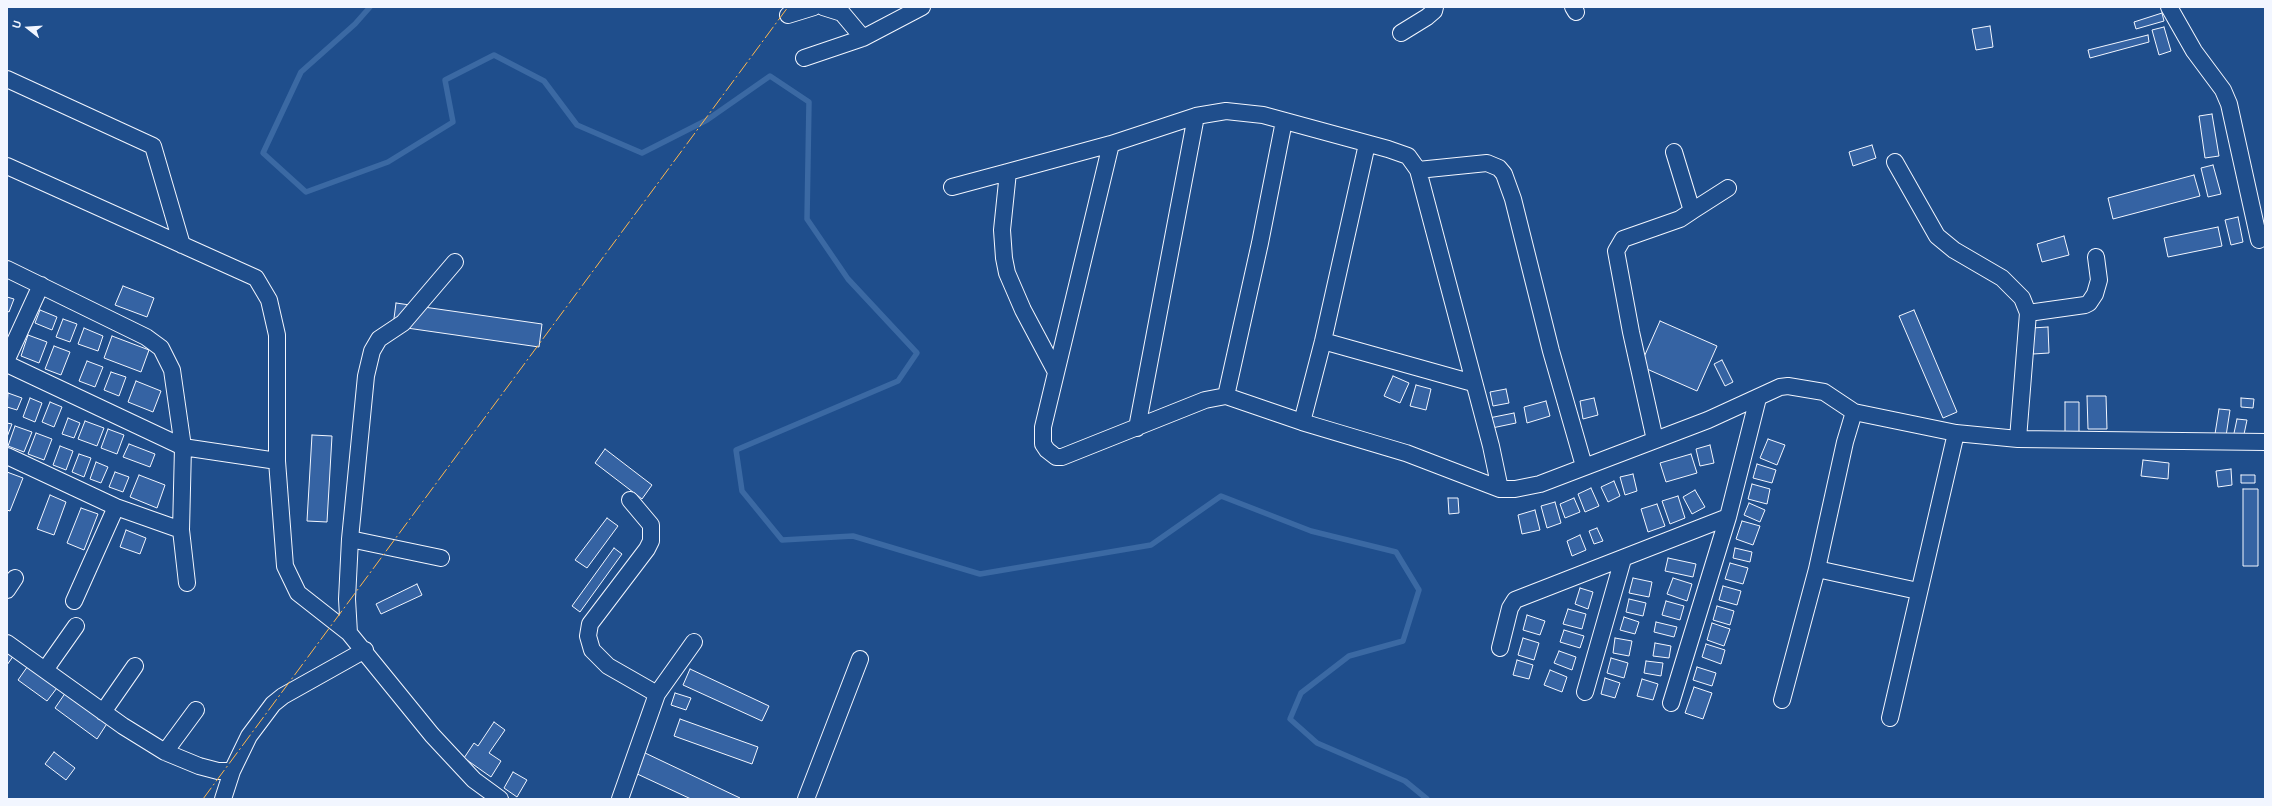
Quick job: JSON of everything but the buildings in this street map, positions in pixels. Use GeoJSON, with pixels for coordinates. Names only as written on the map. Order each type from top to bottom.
{"type":"FeatureCollection","features":[{"type":"Feature","properties":{"kind":"street"},"geometry":{"type":"LineString","coordinates":[[788,15],[814,7]]}},
{"type":"Feature","properties":{"kind":"street"},"geometry":{"type":"LineString","coordinates":[[823,7],[842,13],[863,38]]}},
{"type":"Feature","properties":{"kind":"street"},"geometry":{"type":"LineString","coordinates":[[804,58],[863,38],[922,7]]}},
{"type":"Feature","properties":{"kind":"street"},"geometry":{"type":"LineString","coordinates":[[1401,33],[1427,17],[1434,11],[1435,7]]}},
{"type":"Feature","properties":{"kind":"street"},"geometry":{"type":"LineString","coordinates":[[2169,7],[2180,29],[2212,74],[2229,104],[2259,240]]}},
{"type":"Feature","properties":{"kind":"street"},"geometry":{"type":"LineString","coordinates":[[7,79],[153,146],[182,245]]}},
{"type":"Feature","properties":{"kind":"street"},"geometry":{"type":"LineString","coordinates":[[952,187],[1111,144],[1196,116],[1226,111],[1244,112],[1284,121],[1408,156],[1418,170],[1473,383],[1491,446],[1500,489]]}},
{"type":"Feature","properties":{"kind":"street"},"geometry":{"type":"LineString","coordinates":[[1137,428],[1196,116]]}},
{"type":"Feature","properties":{"kind":"street"},"geometry":{"type":"LineString","coordinates":[[1226,396],[1260,243],[1284,121]]}},
{"type":"Feature","properties":{"kind":"street"},"geometry":{"type":"LineString","coordinates":[[1111,144],[1047,408],[1042,438],[1047,450],[1052,455],[1062,457],[1205,400],[1226,396],[1302,422],[1406,453],[1500,489],[1527,487],[1655,440],[1758,398],[1780,387],[1800,387],[1824,392],[1854,412],[1956,433],[2018,438],[2212,443],[2265,442]]}},
{"type":"Feature","properties":{"kind":"street"},"geometry":{"type":"LineString","coordinates":[[1302,422],[1323,341],[1367,144]]}},
{"type":"Feature","properties":{"kind":"street"},"geometry":{"type":"LineString","coordinates":[[1674,152],[1692,211]]}},
{"type":"Feature","properties":{"kind":"street"},"geometry":{"type":"LineString","coordinates":[[1895,162],[1937,236],[1954,250],[2002,278],[2022,298],[2028,313],[2018,438]]}},
{"type":"Feature","properties":{"kind":"street"},"geometry":{"type":"LineString","coordinates":[[1418,170],[1487,163],[1499,168],[1504,174],[1513,200],[1551,351],[1584,466]]}},
{"type":"Feature","properties":{"kind":"street"},"geometry":{"type":"LineString","coordinates":[[7,166],[256,278],[269,300],[277,335],[277,461],[285,566],[291,582],[298,593],[349,633],[365,650],[395,691],[432,735],[474,780],[500,799]]}},
{"type":"Feature","properties":{"kind":"street"},"geometry":{"type":"LineString","coordinates":[[1008,172],[1002,230],[1004,258],[1007,273],[1023,310],[1056,372]]}},
{"type":"Feature","properties":{"kind":"street"},"geometry":{"type":"LineString","coordinates":[[1655,440],[1631,332],[1616,248],[1623,239],[1680,219],[1728,188]]}},
{"type":"Feature","properties":{"kind":"street"},"geometry":{"type":"LineString","coordinates":[[2028,313],[2085,305],[2089,303],[2095,294],[2099,280],[2096,257]]}},
{"type":"Feature","properties":{"kind":"street"},"geometry":{"type":"LineString","coordinates":[[349,633],[347,599],[350,539],[366,376],[372,351],[379,340],[403,322],[455,262]]}},
{"type":"Feature","properties":{"kind":"street"},"geometry":{"type":"LineString","coordinates":[[7,269],[146,337],[161,348],[172,370],[183,447],[181,530],[187,583]]}},
{"type":"Feature","properties":{"kind":"street"},"geometry":{"type":"LineString","coordinates":[[7,359],[41,285]]}},
{"type":"Feature","properties":{"kind":"street"},"geometry":{"type":"LineString","coordinates":[[1323,341],[1473,383]]}},
{"type":"Feature","properties":{"kind":"street"},"geometry":{"type":"LineString","coordinates":[[7,364],[183,447],[277,461]]}},
{"type":"Feature","properties":{"kind":"street"},"geometry":{"type":"LineString","coordinates":[[1671,704],[1728,517],[1758,398]]}},
{"type":"Feature","properties":{"kind":"street"},"geometry":{"type":"LineString","coordinates":[[1782,700],[1817,569],[1845,442],[1854,412]]}},
{"type":"Feature","properties":{"kind":"street"},"geometry":{"type":"LineString","coordinates":[[1890,718],[1918,591],[1956,433]]}},
{"type":"Feature","properties":{"kind":"street"},"geometry":{"type":"LineString","coordinates":[[7,456],[116,506],[181,530]]}},
{"type":"Feature","properties":{"kind":"street"},"geometry":{"type":"LineString","coordinates":[[630,500],[651,525],[651,541],[647,550],[590,624],[588,643],[592,650],[608,666],[657,694]]}},
{"type":"Feature","properties":{"kind":"street"},"geometry":{"type":"LineString","coordinates":[[74,601],[116,506]]}},
{"type":"Feature","properties":{"kind":"street"},"geometry":{"type":"LineString","coordinates":[[1500,648],[1510,608],[1514,600],[1728,517]]}},
{"type":"Feature","properties":{"kind":"street"},"geometry":{"type":"LineString","coordinates":[[350,539],[441,558]]}},
{"type":"Feature","properties":{"kind":"street"},"geometry":{"type":"LineString","coordinates":[[1586,692],[1623,559]]}},
{"type":"Feature","properties":{"kind":"street"},"geometry":{"type":"LineString","coordinates":[[1817,569],[1918,591]]}},
{"type":"Feature","properties":{"kind":"street"},"geometry":{"type":"LineString","coordinates":[[45,670],[76,626]]}},
{"type":"Feature","properties":{"kind":"street"},"geometry":{"type":"LineString","coordinates":[[620,799],[657,694],[694,642]]}},
{"type":"Feature","properties":{"kind":"street"},"geometry":{"type":"LineString","coordinates":[[7,643],[103,712],[165,752],[199,766],[218,771],[232,771]]}},
{"type":"Feature","properties":{"kind":"street"},"geometry":{"type":"LineString","coordinates":[[222,799],[232,771],[252,731],[273,704],[292,690],[365,650]]}},
{"type":"Feature","properties":{"kind":"street"},"geometry":{"type":"LineString","coordinates":[[806,799],[860,659]]}},
{"type":"Feature","properties":{"kind":"street"},"geometry":{"type":"LineString","coordinates":[[103,712],[135,666]]}},
{"type":"Feature","properties":{"kind":"street"},"geometry":{"type":"LineString","coordinates":[[165,752],[196,710]]}},
{"type":"Feature","properties":{"kind":"waterway"},"geometry":{"type":"LineString","coordinates":[[370,7],[355,24],[301,72],[263,153],[306,192],[388,162],[453,122],[445,80],[494,55],[544,81],[577,125],[642,153],[707,120],[770,76],[809,102],[807,219],[848,279],[917,353],[898,381],[736,450],[742,491],[782,540],[853,536],[980,574],[1151,545],[1221,496],[1311,531],[1396,552],[1419,590],[1403,641],[1349,656],[1301,693],[1290,719],[1317,743],[1405,781],[1427,799]]}},
{"type":"Feature","properties":{"kind":"power"},"geometry":{"type":"LineString","coordinates":[[203,799],[788,7]]}}]}
